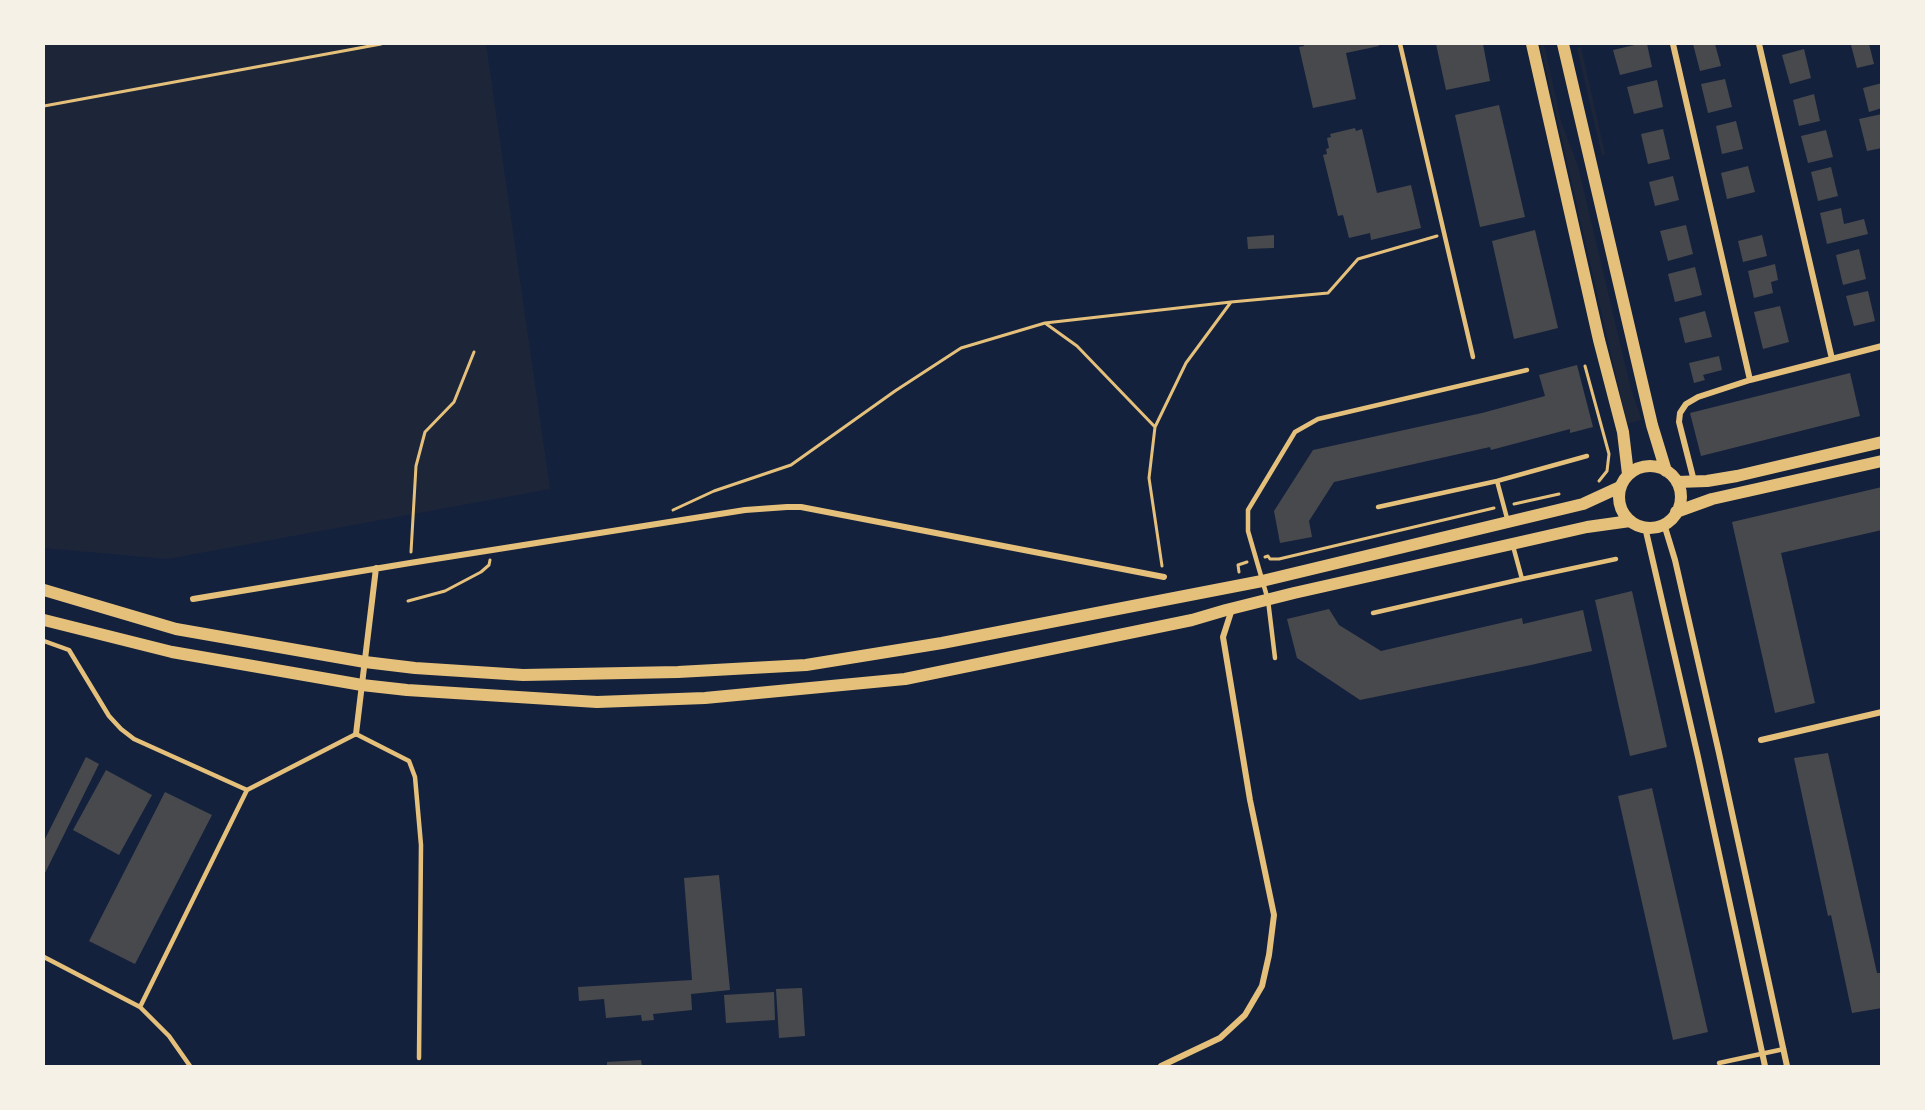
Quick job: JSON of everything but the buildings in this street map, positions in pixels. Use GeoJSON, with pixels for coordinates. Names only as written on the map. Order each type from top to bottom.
{"type":"FeatureCollection","features":[{"type":"Feature","properties":{"kind":"main road"},"geometry":{"type":"LineString","coordinates":[[1532,44],[1599,340],[1623,432],[1628,474]]}},
{"type":"Feature","properties":{"kind":"main road"},"geometry":{"type":"LineString","coordinates":[[1567,44],[1652,425],[1666,471]]}},
{"type":"Feature","properties":{"kind":"main road"},"geometry":{"type":"LineString","coordinates":[[1677,482],[1737,476],[1881,442]]}},
{"type":"Feature","properties":{"kind":"main road"},"geometry":{"type":"LineString","coordinates":[[1676,512],[1680,497],[1677,482],[1659,467],[1642,466],[1628,474],[1620,487],[1620,506],[1630,521],[1645,527],[1655,527],[1664,524],[1676,512],[1712,499],[1881,461]]}},
{"type":"Feature","properties":{"kind":"main road"},"geometry":{"type":"LineString","coordinates":[[44,590],[176,629],[364,662],[523,675],[678,672],[806,665],[953,641],[1262,581],[1582,504],[1620,487]]}},
{"type":"Feature","properties":{"kind":"main road"},"geometry":{"type":"LineString","coordinates":[[44,620],[172,652],[362,685],[597,702],[705,698],[905,679],[1192,620],[1232,608],[1587,527],[1630,521]]}},
{"type":"Feature","properties":{"kind":"street"},"geometry":{"type":"LineString","coordinates":[[1673,44],[1750,380]]}},
{"type":"Feature","properties":{"kind":"street"},"geometry":{"type":"LineString","coordinates":[[1759,44],[1832,359]]}},
{"type":"Feature","properties":{"kind":"street"},"geometry":{"type":"LineString","coordinates":[[1694,482],[1679,422],[1680,413],[1686,404],[1698,397],[1750,380],[1881,346]]}},
{"type":"Feature","properties":{"kind":"street"},"geometry":{"type":"LineString","coordinates":[[194,599],[376,568],[768,507],[801,507],[1164,577]]}},
{"type":"Feature","properties":{"kind":"street"},"geometry":{"type":"LineString","coordinates":[[1664,524],[1675,560],[1717,742],[1787,1066]]}},
{"type":"Feature","properties":{"kind":"street"},"geometry":{"type":"LineString","coordinates":[[1645,527],[1765,1066]]}},
{"type":"Feature","properties":{"kind":"street"},"geometry":{"type":"LineString","coordinates":[[356,734],[376,568]]}},
{"type":"Feature","properties":{"kind":"street"},"geometry":{"type":"LineString","coordinates":[[1161,1066],[1220,1038],[1245,1015],[1262,986],[1269,955],[1274,915],[1250,800],[1224,638],[1232,608]]}},
{"type":"Feature","properties":{"kind":"street"},"geometry":{"type":"LineString","coordinates":[[1761,740],[1881,712]]}},
{"type":"Feature","properties":{"kind":"lane"},"geometry":{"type":"LineString","coordinates":[[1400,44],[1473,357]]}},
{"type":"Feature","properties":{"kind":"lane"},"geometry":{"type":"LineString","coordinates":[[1275,658],[1268,600],[1248,531],[1248,510],[1295,432],[1318,419],[1527,370]]}},
{"type":"Feature","properties":{"kind":"lane"},"geometry":{"type":"LineString","coordinates":[[1378,507],[1497,481],[1587,456]]}},
{"type":"Feature","properties":{"kind":"lane"},"geometry":{"type":"LineString","coordinates":[[1497,481],[1508,522]]}},
{"type":"Feature","properties":{"kind":"lane"},"geometry":{"type":"LineString","coordinates":[[1512,544],[1522,579]]}},
{"type":"Feature","properties":{"kind":"lane"},"geometry":{"type":"LineString","coordinates":[[1373,614],[1616,559]]}},
{"type":"Feature","properties":{"kind":"lane"},"geometry":{"type":"LineString","coordinates":[[44,641],[69,651],[103,707],[127,734],[247,790]]}},
{"type":"Feature","properties":{"kind":"lane"},"geometry":{"type":"LineString","coordinates":[[140,1007],[247,790],[356,734],[409,761],[415,777],[421,844],[419,1058]]}},
{"type":"Feature","properties":{"kind":"lane"},"geometry":{"type":"LineString","coordinates":[[44,957],[140,1007],[169,1036],[190,1066]]}},
{"type":"Feature","properties":{"kind":"lane"},"geometry":{"type":"LineString","coordinates":[[1719,1063],[1784,1049]]}},
{"type":"Feature","properties":{"kind":"path"},"geometry":{"type":"LineString","coordinates":[[44,106],[381,44]]}},
{"type":"Feature","properties":{"kind":"path"},"geometry":{"type":"LineString","coordinates":[[664,514],[714,491],[791,465],[895,391],[961,348],[1046,322],[1328,293],[1358,259],[1444,234]]}},
{"type":"Feature","properties":{"kind":"path"},"geometry":{"type":"LineString","coordinates":[[1164,577],[1149,478],[1155,428],[1186,363],[1231,302]]}},
{"type":"Feature","properties":{"kind":"path"},"geometry":{"type":"LineString","coordinates":[[1046,322],[1077,346],[1155,428]]}},
{"type":"Feature","properties":{"kind":"path"},"geometry":{"type":"LineString","coordinates":[[410,563],[416,465],[425,432],[454,402],[474,351]]}},
{"type":"Feature","properties":{"kind":"path"},"geometry":{"type":"LineString","coordinates":[[1268,556],[1270,559],[1279,559],[1496,508]]}},
{"type":"Feature","properties":{"kind":"path"},"geometry":{"type":"LineString","coordinates":[[408,601],[445,591],[481,572],[489,565],[492,550]]}},
{"type":"Feature","properties":{"kind":"shaded area"},"geometry":{"type":"Polygon","coordinates":[[[44,44],[486,44],[550,489],[167,559],[44,548],[44,44]]]}},
{"type":"Feature","properties":{"kind":"shaded area"},"geometry":{"type":"Polygon","coordinates":[[[1540,44],[1544,44],[1561,121],[1578,166],[1631,389],[1642,420],[1627,424],[1540,44]]]}},
{"type":"Feature","properties":{"kind":"shaded area"},"geometry":{"type":"Polygon","coordinates":[[[1581,47],[1605,154],[1602,156],[1577,48],[1581,47]]]}}]}
